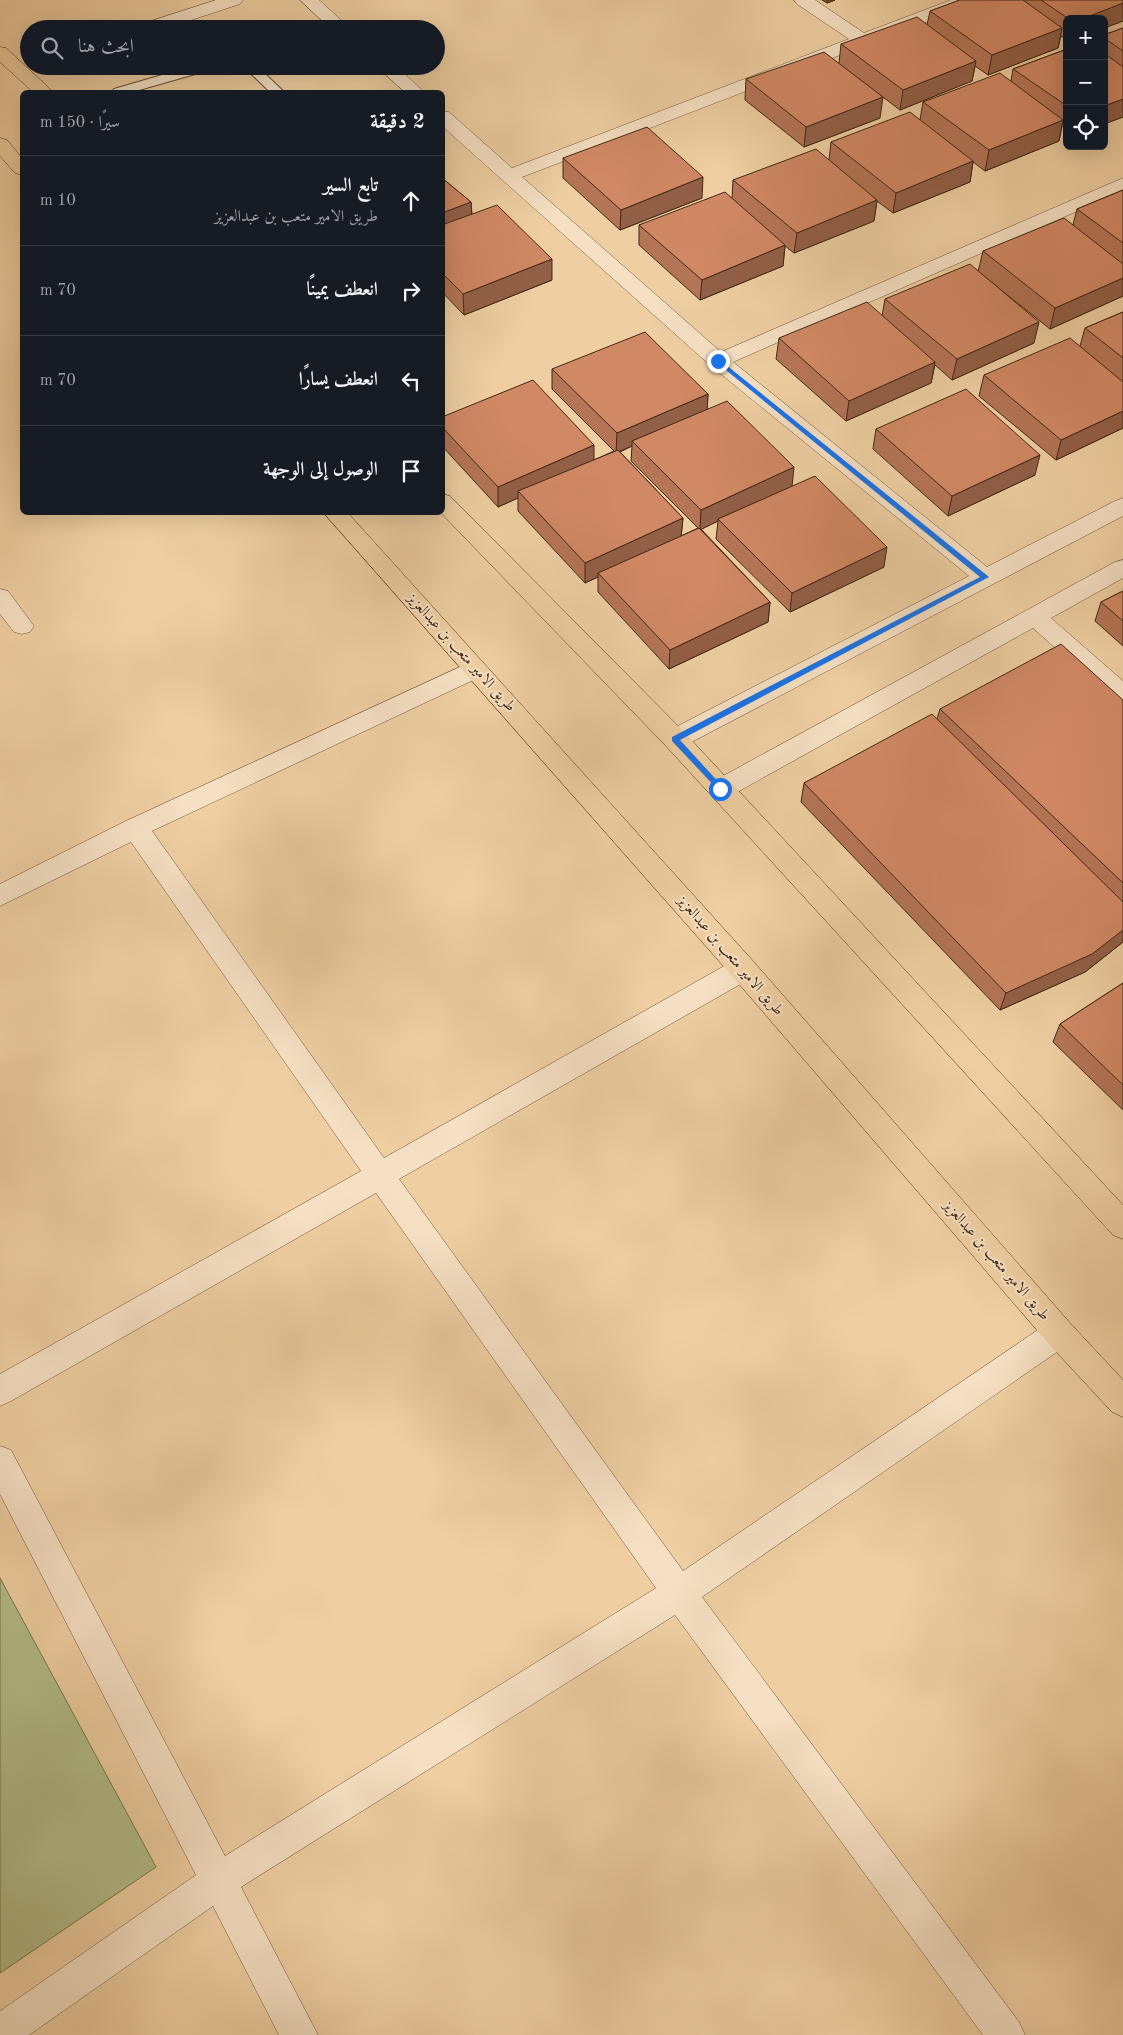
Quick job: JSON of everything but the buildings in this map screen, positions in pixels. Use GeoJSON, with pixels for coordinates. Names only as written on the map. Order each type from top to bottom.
{"type":"FeatureCollection","features":[{"type":"Feature","properties":{"kind":"main road"},"geometry":{"type":"LineString","coordinates":[[0,52],[20,65]]}},
{"type":"Feature","properties":{"kind":"main road"},"geometry":{"type":"LineString","coordinates":[[30,75],[42,90]]}},
{"type":"Feature","properties":{"kind":"main road"},"geometry":{"type":"LineString","coordinates":[[0,144],[20,167]]}},
{"type":"Feature","properties":{"kind":"main road"},"geometry":{"type":"LineString","coordinates":[[445,504],[675,739],[1123,1226]]}},
{"type":"Feature","properties":{"kind":"main road","name":"طريق الامير متعب بن عبدالعزيز"},"geometry":{"type":"LineString","coordinates":[[337,515],[743,969],[1059,1333],[1123,1402]]}},
{"type":"Feature","properties":{"kind":"street"},"geometry":{"type":"LineString","coordinates":[[173,20],[234,0]]}},
{"type":"Feature","properties":{"kind":"street"},"geometry":{"type":"LineString","coordinates":[[309,0],[332,20]]}},
{"type":"Feature","properties":{"kind":"street"},"geometry":{"type":"LineString","coordinates":[[803,0],[864,41]]}},
{"type":"Feature","properties":{"kind":"street"},"geometry":{"type":"LineString","coordinates":[[510,175],[967,0]]}},
{"type":"Feature","properties":{"kind":"street"},"geometry":{"type":"LineString","coordinates":[[395,75],[413,90]]}},
{"type":"Feature","properties":{"kind":"street"},"geometry":{"type":"LineString","coordinates":[[445,119],[718,361],[985,577]]}},
{"type":"Feature","properties":{"kind":"street"},"geometry":{"type":"LineString","coordinates":[[718,361],[1123,184]]}},
{"type":"Feature","properties":{"kind":"street"},"geometry":{"type":"LineString","coordinates":[[675,739],[1123,506]]}},
{"type":"Feature","properties":{"kind":"street"},"geometry":{"type":"LineString","coordinates":[[720,789],[1123,568]]}},
{"type":"Feature","properties":{"kind":"street"},"geometry":{"type":"LineString","coordinates":[[0,598],[22,626]]}},
{"type":"Feature","properties":{"kind":"street"},"geometry":{"type":"LineString","coordinates":[[1035,617],[1123,695]]}},
{"type":"Feature","properties":{"kind":"street"},"geometry":{"type":"LineString","coordinates":[[0,896],[136,828],[475,668]]}},
{"type":"Feature","properties":{"kind":"street"},"geometry":{"type":"LineString","coordinates":[[136,828],[379,1174],[679,1593],[1006,2035]]}},
{"type":"Feature","properties":{"kind":"street"},"geometry":{"type":"LineString","coordinates":[[0,1391],[379,1174],[743,969]]}},
{"type":"Feature","properties":{"kind":"street"},"geometry":{"type":"LineString","coordinates":[[0,2033],[218,1881],[679,1593],[1059,1333]]}},
{"type":"Feature","properties":{"kind":"street"},"geometry":{"type":"LineString","coordinates":[[0,1461],[299,2035]]}},
{"type":"Feature","properties":{"kind":"lane"},"geometry":{"type":"LineString","coordinates":[[139,90],[182,75]]}},
{"type":"Feature","properties":{"kind":"lane"},"geometry":{"type":"LineString","coordinates":[[259,75],[275,90]]}},
{"type":"Feature","properties":{"kind":"green space"},"geometry":{"type":"Polygon","coordinates":[[[0,1578],[156,1867],[0,1973],[0,1578]]]}},
{"type":"Feature","properties":{"kind":"route"},"geometry":{"type":"LineString","coordinates":[[718,361],[985,577],[675,739],[720,789]]}}]}
